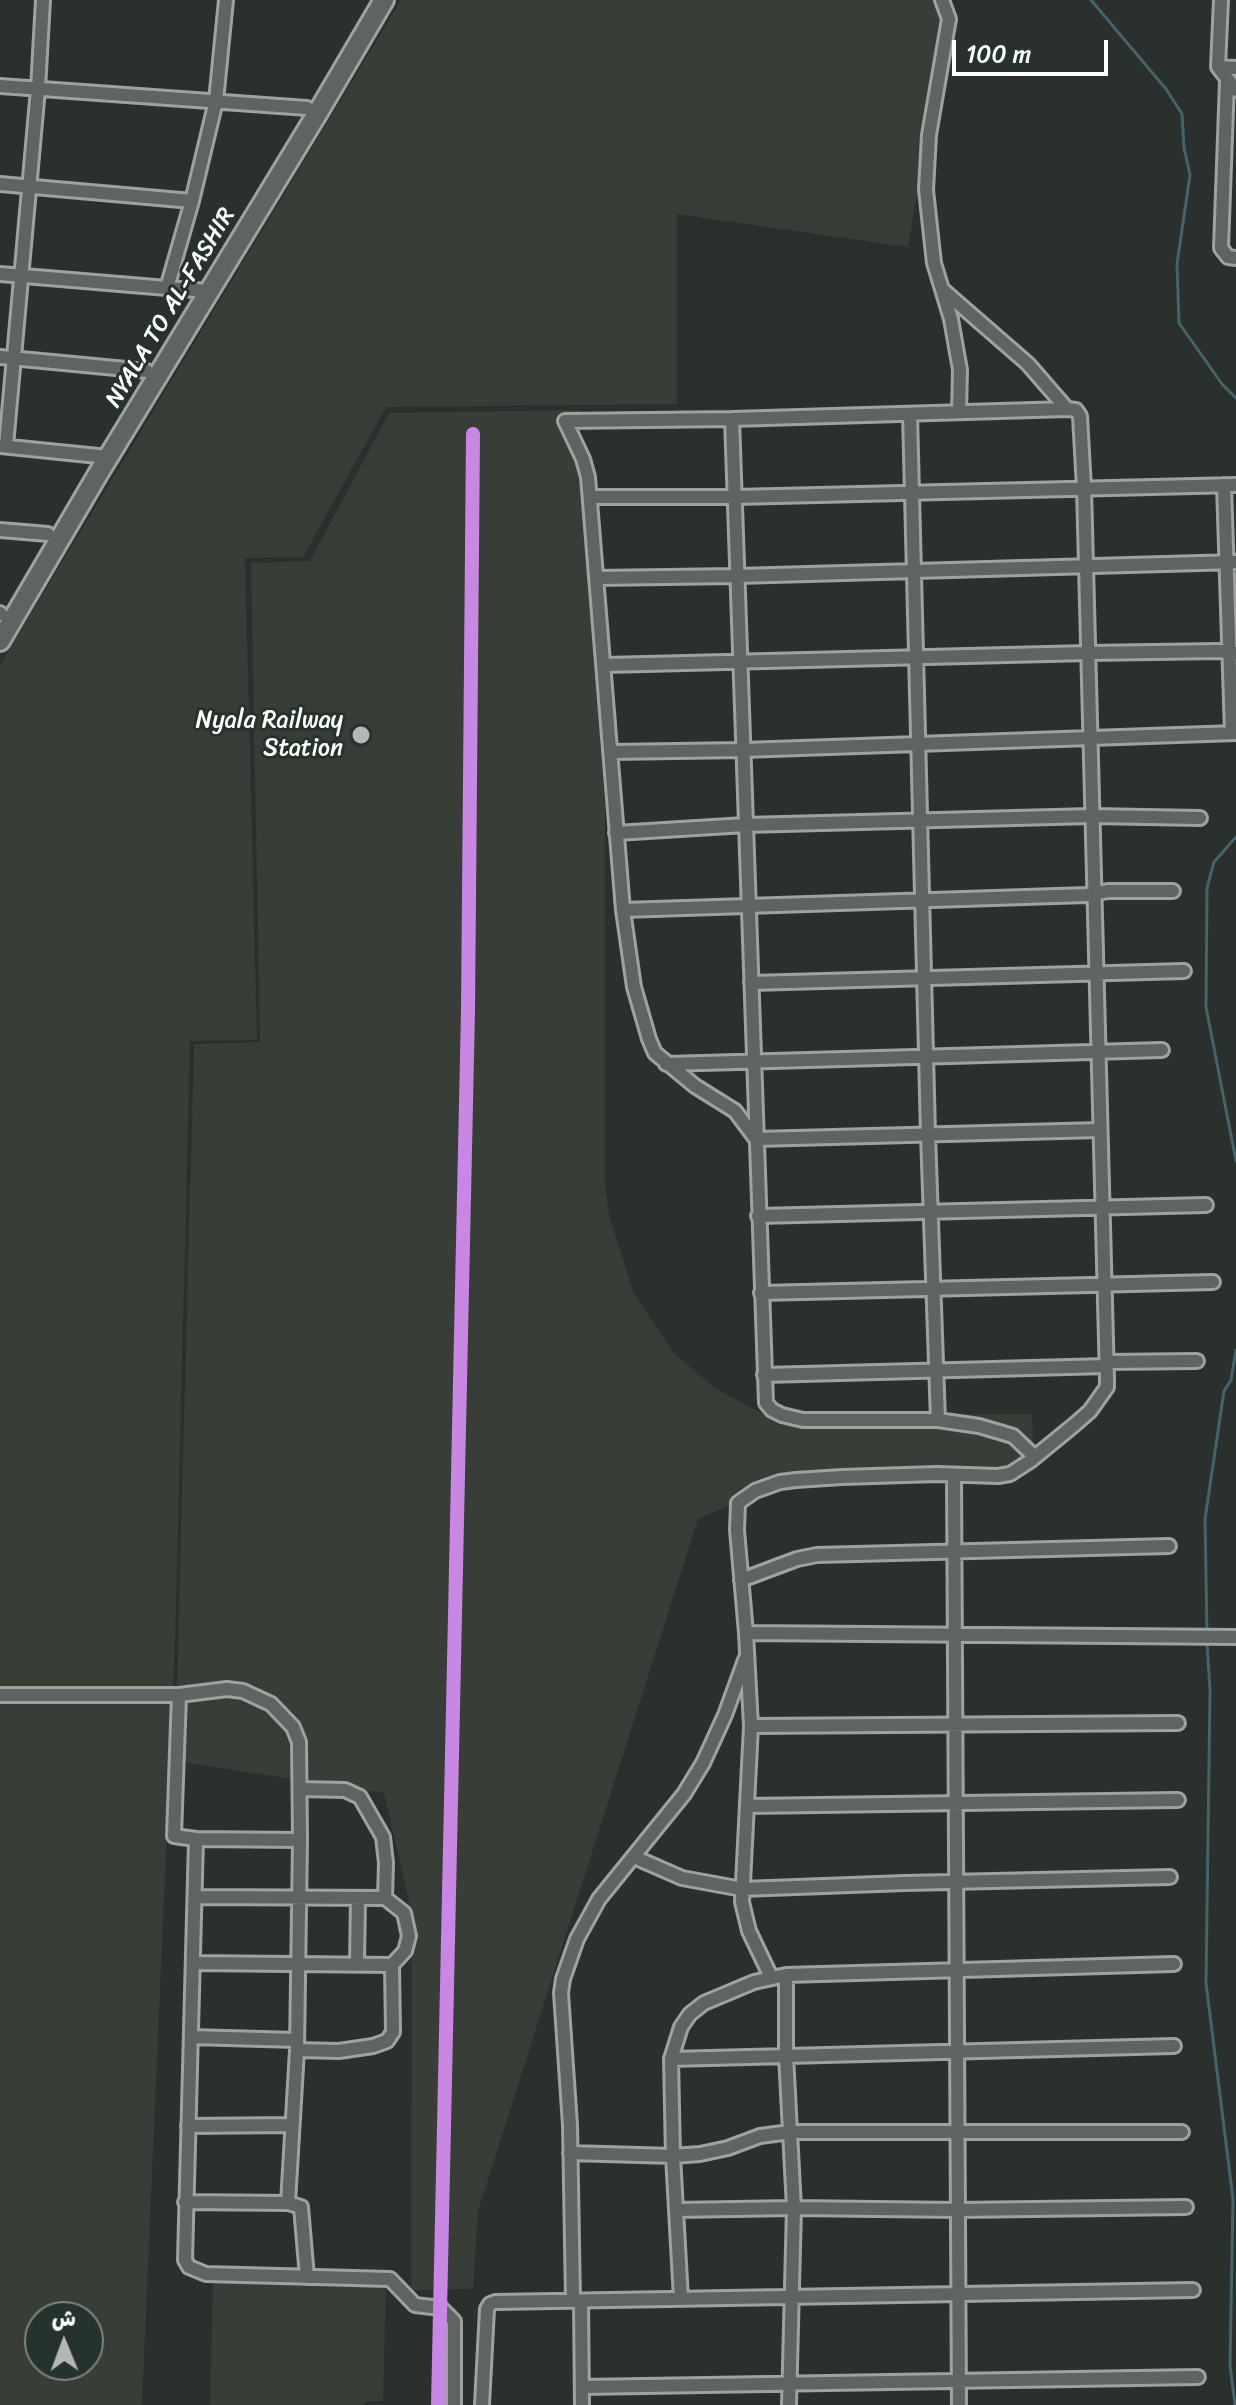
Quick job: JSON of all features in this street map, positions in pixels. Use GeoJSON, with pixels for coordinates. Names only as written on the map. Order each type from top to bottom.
{"type":"FeatureCollection","features":[{"type":"Feature","properties":{"kind":"highway","name":"NYALA TO AL-FASHIR"},"geometry":{"type":"LineString","coordinates":[[0,614],[48,534],[102,456],[298,134],[358,32],[370,0]]}},
{"type":"Feature","properties":{"kind":"highway","name":"NYALA TO AL-FASHIR"},"geometry":{"type":"LineString","coordinates":[[298,134],[307,108],[358,32],[384,0]]}},
{"type":"Feature","properties":{"kind":"highway","name":"NYALA TO AL-FASHIR"},"geometry":{"type":"LineString","coordinates":[[0,641],[147,371],[164,355]]}},
{"type":"Feature","properties":{"kind":"street"},"geometry":{"type":"LineString","coordinates":[[43,0],[22,276],[7,358],[3,446],[102,456]]}},
{"type":"Feature","properties":{"kind":"street"},"geometry":{"type":"LineString","coordinates":[[167,288],[216,101],[226,0]]}},
{"type":"Feature","properties":{"kind":"street"},"geometry":{"type":"LineString","coordinates":[[942,0],[949,19],[929,135],[926,190],[934,263],[951,319],[960,370],[959,412]]}},
{"type":"Feature","properties":{"kind":"street"},"geometry":{"type":"LineString","coordinates":[[1221,0],[1218,67],[1232,85],[1221,248],[1228,257],[1236,258]]}},
{"type":"Feature","properties":{"kind":"street"},"geometry":{"type":"LineString","coordinates":[[1218,67],[1236,68]]}},
{"type":"Feature","properties":{"kind":"street"},"geometry":{"type":"LineString","coordinates":[[0,86],[307,108]]}},
{"type":"Feature","properties":{"kind":"street"},"geometry":{"type":"LineString","coordinates":[[0,184],[192,201]]}},
{"type":"Feature","properties":{"kind":"street"},"geometry":{"type":"LineString","coordinates":[[0,274],[203,291]]}},
{"type":"Feature","properties":{"kind":"street"},"geometry":{"type":"LineString","coordinates":[[941,289],[1028,364],[1067,409]]}},
{"type":"Feature","properties":{"kind":"street"},"geometry":{"type":"LineString","coordinates":[[7,358],[147,371]]}},
{"type":"Feature","properties":{"kind":"street"},"geometry":{"type":"LineString","coordinates":[[756,1139],[735,1111],[695,1086],[655,1053],[634,987],[616,833],[591,497],[583,459],[565,421],[1076,410],[1080,414],[1084,488],[1107,1387],[1074,1425],[1010,1474],[796,1480],[780,1482],[741,1499],[737,1510],[751,1726],[742,1902],[749,1931],[771,1977]]}},
{"type":"Feature","properties":{"kind":"street"},"geometry":{"type":"LineString","coordinates":[[910,414],[938,1420]]}},
{"type":"Feature","properties":{"kind":"street"},"geometry":{"type":"LineString","coordinates":[[732,419],[767,1405],[793,1418],[960,1422],[1003,1432],[1021,1442],[1035,1457]]}},
{"type":"Feature","properties":{"kind":"street"},"geometry":{"type":"LineString","coordinates":[[591,497],[735,497],[1230,485],[1234,733],[610,752]]}},
{"type":"Feature","properties":{"kind":"street"},"geometry":{"type":"LineString","coordinates":[[0,530],[48,534]]}},
{"type":"Feature","properties":{"kind":"street"},"geometry":{"type":"LineString","coordinates":[[596,578],[1231,562]]}},
{"type":"Feature","properties":{"kind":"street"},"geometry":{"type":"LineString","coordinates":[[605,665],[1232,652]]}},
{"type":"Feature","properties":{"kind":"street"},"geometry":{"type":"LineString","coordinates":[[616,833],[745,825],[1092,816],[1200,818]]}},
{"type":"Feature","properties":{"kind":"street"},"geometry":{"type":"LineString","coordinates":[[623,910],[1173,891]]}},
{"type":"Feature","properties":{"kind":"street"},"geometry":{"type":"LineString","coordinates":[[751,983],[1184,971]]}},
{"type":"Feature","properties":{"kind":"street"},"geometry":{"type":"LineString","coordinates":[[666,1064],[1162,1050]]}},
{"type":"Feature","properties":{"kind":"street"},"geometry":{"type":"LineString","coordinates":[[756,1139],[1100,1130]]}},
{"type":"Feature","properties":{"kind":"street"},"geometry":{"type":"LineString","coordinates":[[758,1216],[1206,1205]]}},
{"type":"Feature","properties":{"kind":"street"},"geometry":{"type":"LineString","coordinates":[[761,1293],[1213,1282]]}},
{"type":"Feature","properties":{"kind":"street"},"geometry":{"type":"LineString","coordinates":[[764,1375],[1197,1361]]}},
{"type":"Feature","properties":{"kind":"street"},"geometry":{"type":"LineString","coordinates":[[954,1475],[959,2405]]}},
{"type":"Feature","properties":{"kind":"street"},"geometry":{"type":"LineString","coordinates":[[741,1580],[797,1559],[817,1555],[1169,1546]]}},
{"type":"Feature","properties":{"kind":"street"},"geometry":{"type":"LineString","coordinates":[[746,1633],[1235,1637]]}},
{"type":"Feature","properties":{"kind":"street"},"geometry":{"type":"LineString","coordinates":[[582,2405],[561,1993],[563,1979],[577,1939],[599,1899],[684,1794],[703,1763],[725,1715],[747,1653]]}},
{"type":"Feature","properties":{"kind":"street"},"geometry":{"type":"LineString","coordinates":[[0,1695],[179,1695],[227,1689],[243,1691],[271,1704],[293,1727],[299,1742],[300,1840],[297,2045],[288,2203]]}},
{"type":"Feature","properties":{"kind":"street"},"geometry":{"type":"LineString","coordinates":[[179,1695],[174,1836],[300,1840]]}},
{"type":"Feature","properties":{"kind":"street"},"geometry":{"type":"LineString","coordinates":[[751,1726],[1178,1723]]}},
{"type":"Feature","properties":{"kind":"street"},"geometry":{"type":"LineString","coordinates":[[300,1789],[345,1790],[360,1797],[383,1837],[385,1898]]}},
{"type":"Feature","properties":{"kind":"street"},"geometry":{"type":"LineString","coordinates":[[747,1806],[1178,1800]]}},
{"type":"Feature","properties":{"kind":"street"},"geometry":{"type":"LineString","coordinates":[[196,1839],[185,2260],[189,2267],[206,2274],[390,2279],[415,2305],[441,2308],[454,2321],[454,2405]]}},
{"type":"Feature","properties":{"kind":"street"},"geometry":{"type":"LineString","coordinates":[[634,1857],[682,1878],[742,1889],[1170,1877]]}},
{"type":"Feature","properties":{"kind":"street"},"geometry":{"type":"LineString","coordinates":[[191,2037],[339,2051],[387,2041],[393,2032],[392,1965],[405,1951],[408,1942],[408,1927],[400,1909],[385,1898],[195,1897]]}},
{"type":"Feature","properties":{"kind":"street"},"geometry":{"type":"LineString","coordinates":[[357,1964],[358,1899]]}},
{"type":"Feature","properties":{"kind":"street"},"geometry":{"type":"LineString","coordinates":[[193,1963],[392,1965]]}},
{"type":"Feature","properties":{"kind":"street"},"geometry":{"type":"LineString","coordinates":[[681,2299],[671,2059],[681,2027],[690,2014],[704,2003],[771,1977],[786,1975],[1174,1964]]}},
{"type":"Feature","properties":{"kind":"street"},"geometry":{"type":"LineString","coordinates":[[786,1975],[786,2055],[794,2208],[789,2405]]}},
{"type":"Feature","properties":{"kind":"street"},"geometry":{"type":"LineString","coordinates":[[671,2059],[1174,2046]]}},
{"type":"Feature","properties":{"kind":"street"},"geometry":{"type":"LineString","coordinates":[[188,2126],[291,2125]]}},
{"type":"Feature","properties":{"kind":"street"},"geometry":{"type":"LineString","coordinates":[[570,2153],[673,2156],[713,2152],[760,2136],[790,2132],[1182,2132]]}},
{"type":"Feature","properties":{"kind":"street"},"geometry":{"type":"LineString","coordinates":[[185,2202],[288,2203],[301,2207],[307,2277]]}},
{"type":"Feature","properties":{"kind":"street"},"geometry":{"type":"LineString","coordinates":[[676,2210],[1186,2207]]}},
{"type":"Feature","properties":{"kind":"street"},"geometry":{"type":"LineString","coordinates":[[482,2405],[489,2306],[495,2302],[1193,2290]]}},
{"type":"Feature","properties":{"kind":"street"},"geometry":{"type":"LineString","coordinates":[[582,2387],[1198,2377]]}},
{"type":"Feature","properties":{"kind":"shaded area"},"geometry":{"type":"Polygon","coordinates":[[[401,0],[950,0],[908,247],[677,214],[677,404],[386,407],[303,557],[245,558],[257,1040],[190,1041],[175,1643],[142,2405],[0,2405],[0,665],[401,0]]]}},
{"type":"Feature","properties":{"kind":"shaded area"},"geometry":{"type":"Polygon","coordinates":[[[579,410],[605,810],[605,1183],[609,1215],[634,1294],[673,1352],[713,1387],[765,1415],[1032,1414],[1034,1467],[799,1475],[698,1519],[478,2211],[473,2289],[411,2290],[412,1915],[384,1793],[175,1761],[194,1044],[260,1042],[251,563],[310,561],[389,413],[579,410]]]}},
{"type":"Feature","properties":{"kind":"shaded area"},"geometry":{"type":"Polygon","coordinates":[[[213,2280],[386,2285],[383,2401],[366,2401],[365,2405],[210,2405],[213,2280]]]}},
{"type":"Feature","properties":{"kind":"waterway"},"geometry":{"type":"LineString","coordinates":[[1091,0],[1166,89],[1182,114],[1184,148],[1190,175],[1177,264],[1179,323],[1222,384],[1236,398]]}},
{"type":"Feature","properties":{"kind":"waterway"},"geometry":{"type":"LineString","coordinates":[[1236,837],[1214,862],[1207,888],[1206,1007],[1236,1161]]}},
{"type":"Feature","properties":{"kind":"waterway"},"geometry":{"type":"LineString","coordinates":[[1207,1634],[1205,1519],[1224,1391],[1231,1380],[1236,1350]]}},
{"type":"Feature","properties":{"kind":"waterway"},"geometry":{"type":"LineString","coordinates":[[1207,1642],[1210,1691],[1206,1983],[1233,2199],[1230,2365],[1235,2405]]}},
{"type":"Feature","properties":{"kind":"transit line"},"geometry":{"type":"LineString","coordinates":[[438,2405],[468,1010],[473,434]]}},
{"type":"Feature","properties":{"kind":"place","name":"Nyala Railway Station"},"geometry":{"type":"Point","coordinates":[361,735]}}]}
